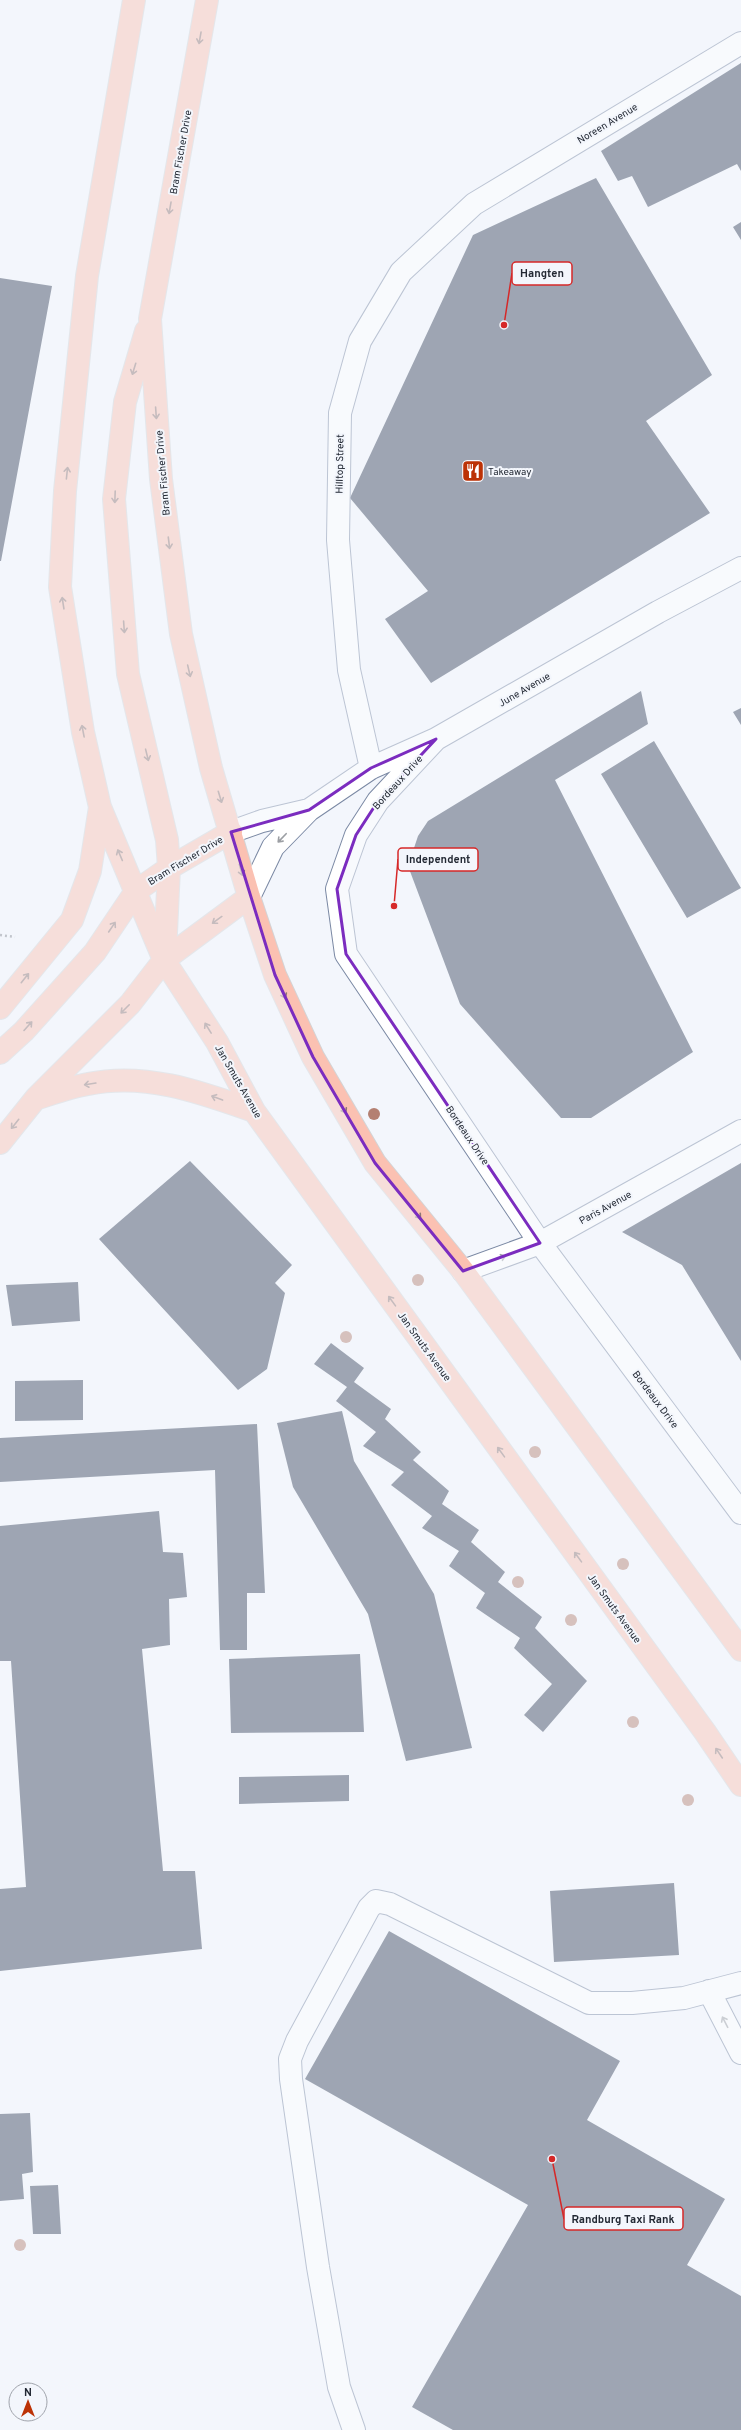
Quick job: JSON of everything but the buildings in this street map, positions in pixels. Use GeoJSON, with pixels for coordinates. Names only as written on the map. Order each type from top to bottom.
{"type":"FeatureCollection","features":[{"type":"Feature","properties":{"kind":"main road","name":"Bram Fischer Drive"},"geometry":{"type":"LineString","coordinates":[[134,0],[87,276],[65,491],[60,587],[83,732],[100,807],[136,891]]}},
{"type":"Feature","properties":{"kind":"main road","name":"Bram Fischer Drive"},"geometry":{"type":"LineString","coordinates":[[0,1053],[24,1031],[95,952],[136,891],[168,868],[231,832],[211,768],[181,634],[161,479],[150,319],[207,0]]}},
{"type":"Feature","properties":{"kind":"main road"},"geometry":{"type":"LineString","coordinates":[[150,319],[125,402],[114,499],[128,674],[167,840],[168,868],[164,960]]}},
{"type":"Feature","properties":{"kind":"main road"},"geometry":{"type":"LineString","coordinates":[[0,1008],[72,920],[90,871],[100,807]]}},
{"type":"Feature","properties":{"kind":"main road"},"geometry":{"type":"LineString","coordinates":[[231,832],[249,897],[275,975],[313,1057],[375,1163],[464,1271],[741,1650]]}},
{"type":"Feature","properties":{"kind":"main road","name":"Jan Smuts Avenue"},"geometry":{"type":"LineString","coordinates":[[136,891],[164,960],[217,1042],[254,1111],[705,1732],[741,1785]]}},
{"type":"Feature","properties":{"kind":"main road"},"geometry":{"type":"LineString","coordinates":[[0,1143],[36,1098],[130,1004],[164,960],[249,897]]}},
{"type":"Feature","properties":{"kind":"main road"},"geometry":{"type":"LineString","coordinates":[[36,1098],[88,1083],[153,1081],[192,1089],[254,1111]]}},
{"type":"Feature","properties":{"kind":"street","name":"Noreen Avenue"},"geometry":{"type":"LineString","coordinates":[[474,204],[741,42]]}},
{"type":"Feature","properties":{"kind":"street","name":"Hilltop Street"},"geometry":{"type":"LineString","coordinates":[[371,768],[349,670],[338,540],[340,413],[360,341],[401,272],[474,204]]}},
{"type":"Feature","properties":{"kind":"street","name":"June Avenue"},"geometry":{"type":"LineString","coordinates":[[249,897],[273,847],[309,810],[371,768],[436,739],[658,612],[741,568]]}},
{"type":"Feature","properties":{"kind":"street","name":"Bordeaux Drive"},"geometry":{"type":"LineString","coordinates":[[436,739],[378,801],[356,835],[337,889],[346,954],[540,1243],[741,1513]]}},
{"type":"Feature","properties":{"kind":"street","name":"June Avenue"},"geometry":{"type":"LineString","coordinates":[[231,832],[262,821],[309,810]]}},
{"type":"Feature","properties":{"kind":"street","name":"Paris Avenue"},"geometry":{"type":"LineString","coordinates":[[464,1271],[540,1243],[741,1131]]}},
{"type":"Feature","properties":{"kind":"street"},"geometry":{"type":"LineString","coordinates":[[354,2430],[339,2387],[318,2267],[291,2079],[290,2060],[296,2041],[369,1908],[376,1901],[390,1904],[589,2003],[632,2003],[684,1998],[709,1991],[739,1986]]}},
{"type":"Feature","properties":{"kind":"street"},"geometry":{"type":"LineString","coordinates":[[709,1991],[741,2053]]}},
{"type":"Feature","properties":{"kind":"highlighted area"},"geometry":{"type":"Polygon","coordinates":[[[436,739],[378,801],[356,835],[337,889],[346,954],[540,1243],[463,1271],[375,1163],[313,1057],[275,975],[231,832],[309,810],[371,768],[436,739]]]}},
{"type":"Feature","properties":{"kind":"place","name":"Hangten"},"geometry":{"type":"Point","coordinates":[504,325]}},
{"type":"Feature","properties":{"kind":"place","name":"Takeaway"},"geometry":{"type":"Point","coordinates":[473,471]}},
{"type":"Feature","properties":{"kind":"place","name":"Independent"},"geometry":{"type":"Point","coordinates":[394,906]}},
{"type":"Feature","properties":{"kind":"place","name":"Randburg Taxi Rank"},"geometry":{"type":"Point","coordinates":[552,2159]}}]}
